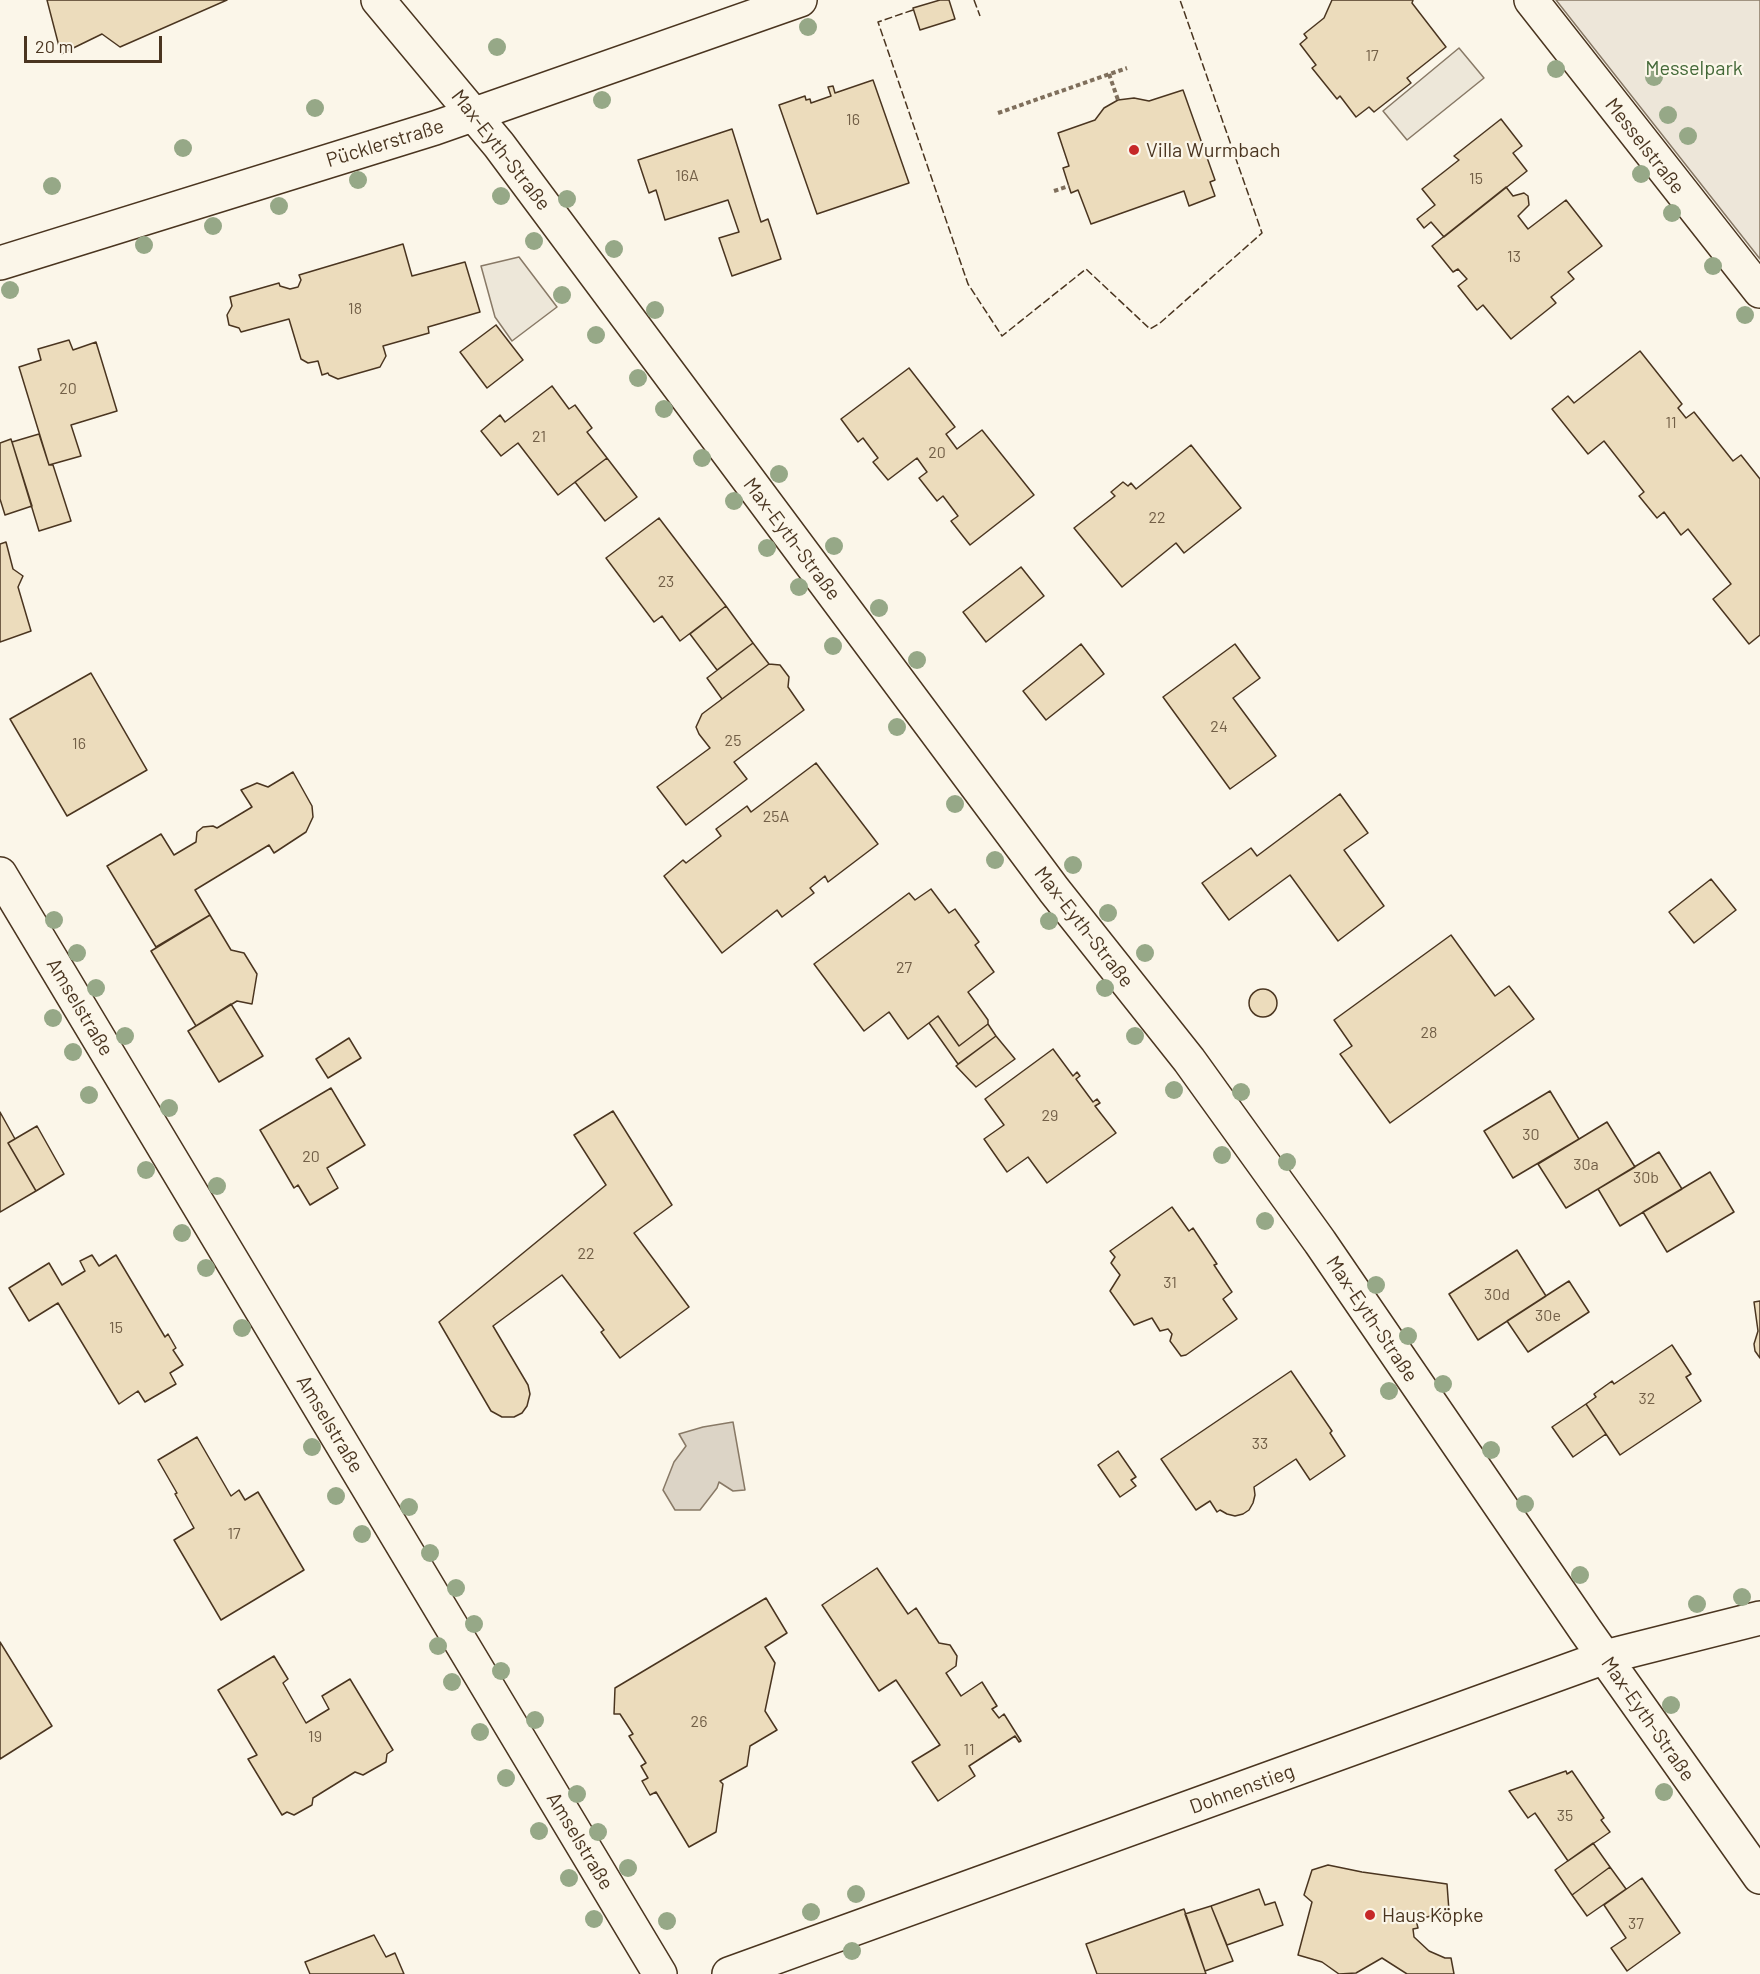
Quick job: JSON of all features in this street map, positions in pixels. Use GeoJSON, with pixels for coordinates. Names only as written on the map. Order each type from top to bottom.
{"type":"FeatureCollection","features":[{"type":"Feature","properties":{"kind":"street","name":"Max-Eyth-Straße"},"geometry":{"type":"LineString","coordinates":[[378,0],[499,145],[1047,881],[1189,1060],[1320,1242],[1605,1657],[1760,1877]]}},
{"type":"Feature","properties":{"kind":"street","name":"Pücklerstraße"},"geometry":{"type":"LineString","coordinates":[[0,263],[474,115],[800,0]]}},
{"type":"Feature","properties":{"kind":"street","name":"Messelstraße"},"geometry":{"type":"LineString","coordinates":[[1531,0],[1760,291]]}},
{"type":"Feature","properties":{"kind":"street","name":"Amselstraße"},"geometry":{"type":"LineString","coordinates":[[0,874],[660,1974]]}},
{"type":"Feature","properties":{"kind":"street","name":"Dohnenstieg"},"geometry":{"type":"LineString","coordinates":[[729,1974],[1605,1657],[1760,1618]]}},
{"type":"Feature","properties":{"kind":"path"},"geometry":{"type":"LineString","coordinates":[[998,113],[1127,68]]}},
{"type":"Feature","properties":{"kind":"path"},"geometry":{"type":"LineString","coordinates":[[1109,74],[1118,100]]}},
{"type":"Feature","properties":{"kind":"path"},"geometry":{"type":"LineString","coordinates":[[1054,191],[1069,186]]}},
{"type":"Feature","properties":{"kind":"green space","name":"Messelpark"},"geometry":{"type":"Polygon","coordinates":[[[1556,0],[1760,0],[1760,259],[1556,0]]]}},
{"type":"Feature","properties":{"kind":"shaded area"},"geometry":{"type":"Polygon","coordinates":[[[1459,48],[1484,78],[1407,140],[1383,111],[1459,48]]]}},
{"type":"Feature","properties":{"kind":"shaded area"},"geometry":{"type":"Polygon","coordinates":[[[519,257],[557,307],[512,341],[495,317],[481,266],[519,257]]]}},
{"type":"Feature","properties":{"kind":"shaded area"},"geometry":{"type":"Polygon","coordinates":[[[733,1422],[745,1490],[733,1491],[719,1482],[700,1510],[675,1510],[663,1490],[674,1462],[686,1446],[679,1434],[733,1422]]]}},
{"type":"Feature","properties":{"kind":"building"},"geometry":{"type":"Polygon","coordinates":[[[47,0],[227,0],[120,47],[102,34],[61,54],[47,0]]]}},
{"type":"Feature","properties":{"kind":"building"},"geometry":{"type":"Polygon","coordinates":[[[940,0],[949,0],[955,19],[920,30],[913,8],[940,0]]]}},
{"type":"Feature","properties":{"kind":"building"},"geometry":{"type":"Polygon","coordinates":[[[1332,0],[1413,0],[1412,3],[1446,47],[1407,78],[1411,83],[1374,112],[1369,107],[1356,117],[1340,96],[1337,99],[1312,68],[1316,65],[1300,44],[1307,38],[1304,34],[1324,18],[1332,0]]]}},
{"type":"Feature","properties":{"kind":"building"},"geometry":{"type":"Polygon","coordinates":[[[873,80],[909,183],[817,214],[779,105],[805,96],[806,100],[810,99],[811,103],[831,96],[828,87],[833,86],[835,93],[873,80]]]}},
{"type":"Feature","properties":{"kind":"building","name":"Villa Wurmbach"},"geometry":{"type":"Polygon","coordinates":[[[1183,90],[1215,180],[1210,182],[1215,196],[1189,206],[1184,191],[1091,224],[1078,190],[1071,193],[1063,168],[1069,166],[1058,133],[1095,120],[1104,108],[1118,100],[1134,98],[1149,101],[1183,90]]]}},
{"type":"Feature","properties":{"kind":"building"},"geometry":{"type":"Polygon","coordinates":[[[1501,119],[1522,146],[1513,153],[1527,171],[1444,237],[1431,222],[1424,228],[1417,219],[1435,205],[1422,189],[1459,160],[1454,156],[1501,119]]]}},
{"type":"Feature","properties":{"kind":"building"},"geometry":{"type":"Polygon","coordinates":[[[732,129],[761,222],[768,219],[781,259],[732,276],[719,238],[739,232],[728,200],[665,220],[656,190],[649,193],[638,160],[732,129]]]}},
{"type":"Feature","properties":{"kind":"building"},"geometry":{"type":"Polygon","coordinates":[[[1506,187],[1513,196],[1524,193],[1528,196],[1529,205],[1518,216],[1528,229],[1566,200],[1602,246],[1568,272],[1574,279],[1551,297],[1556,303],[1511,339],[1483,305],[1477,310],[1458,286],[1467,279],[1458,269],[1453,272],[1432,246],[1506,187]]]}},
{"type":"Feature","properties":{"kind":"building"},"geometry":{"type":"Polygon","coordinates":[[[403,244],[412,276],[465,262],[480,312],[428,327],[429,333],[383,346],[386,356],[380,367],[338,379],[328,373],[322,375],[318,361],[308,363],[301,359],[289,319],[241,332],[239,328],[229,325],[227,315],[232,306],[230,297],[279,283],[280,286],[290,289],[298,287],[301,280],[299,275],[403,244]]]}},
{"type":"Feature","properties":{"kind":"building"},"geometry":{"type":"Polygon","coordinates":[[[496,325],[523,360],[487,388],[460,352],[496,325]]]}},
{"type":"Feature","properties":{"kind":"building"},"geometry":{"type":"Polygon","coordinates":[[[69,340],[73,350],[96,342],[117,411],[71,425],[81,456],[49,465],[19,367],[41,360],[38,349],[69,340]]]}},
{"type":"Feature","properties":{"kind":"building"},"geometry":{"type":"Polygon","coordinates":[[[1640,351],[1682,404],[1678,408],[1686,418],[1694,412],[1733,461],[1741,455],[1760,479],[1760,635],[1749,644],[1713,599],[1731,584],[1688,529],[1681,535],[1664,512],[1657,518],[1639,496],[1644,492],[1604,441],[1588,454],[1552,409],[1568,396],[1574,403],[1640,351]]]}},
{"type":"Feature","properties":{"kind":"building"},"geometry":{"type":"Polygon","coordinates":[[[909,368],[955,427],[946,434],[957,449],[982,430],[1034,495],[970,545],[951,521],[958,516],[943,496],[937,501],[919,478],[927,472],[917,458],[888,480],[873,462],[878,458],[863,438],[858,442],[841,419],[909,368]]]}},
{"type":"Feature","properties":{"kind":"building"},"geometry":{"type":"Polygon","coordinates":[[[552,386],[569,409],[575,405],[592,428],[587,432],[607,458],[558,495],[518,443],[501,456],[481,431],[500,415],[505,422],[552,386]]]}},
{"type":"Feature","properties":{"kind":"building"},"geometry":{"type":"Polygon","coordinates":[[[39,434],[49,465],[53,465],[71,521],[39,531],[12,442],[39,434]]]}},
{"type":"Feature","properties":{"kind":"building"},"geometry":{"type":"Polygon","coordinates":[[[11,439],[32,506],[5,515],[0,499],[0,443],[11,439]]]}},
{"type":"Feature","properties":{"kind":"building"},"geometry":{"type":"Polygon","coordinates":[[[1191,445],[1241,508],[1184,553],[1176,543],[1122,587],[1074,528],[1115,496],[1111,492],[1123,482],[1128,486],[1131,483],[1136,489],[1191,445]]]}},
{"type":"Feature","properties":{"kind":"building"},"geometry":{"type":"Polygon","coordinates":[[[607,458],[637,497],[605,521],[575,482],[607,458]]]}},
{"type":"Feature","properties":{"kind":"building"},"geometry":{"type":"Polygon","coordinates":[[[659,518],[726,606],[680,641],[662,616],[654,622],[606,558],[659,518]]]}},
{"type":"Feature","properties":{"kind":"building"},"geometry":{"type":"Polygon","coordinates":[[[6,542],[13,569],[23,576],[18,587],[31,631],[0,642],[0,544],[6,542]]]}},
{"type":"Feature","properties":{"kind":"building"},"geometry":{"type":"Polygon","coordinates":[[[1021,567],[1044,596],[986,642],[963,612],[1021,567]]]}},
{"type":"Feature","properties":{"kind":"building"},"geometry":{"type":"Polygon","coordinates":[[[726,606],[753,643],[717,670],[690,634],[726,606]]]}},
{"type":"Feature","properties":{"kind":"building"},"geometry":{"type":"Polygon","coordinates":[[[753,643],[769,664],[722,699],[707,678],[753,643]]]}},
{"type":"Feature","properties":{"kind":"building"},"geometry":{"type":"Polygon","coordinates":[[[1081,644],[1104,674],[1046,720],[1023,691],[1081,644]]]}},
{"type":"Feature","properties":{"kind":"building"},"geometry":{"type":"Polygon","coordinates":[[[1235,644],[1260,678],[1233,698],[1276,756],[1230,789],[1163,697],[1235,644]]]}},
{"type":"Feature","properties":{"kind":"building"},"geometry":{"type":"Polygon","coordinates":[[[769,664],[780,665],[789,677],[788,687],[804,710],[734,762],[747,779],[686,825],[657,787],[710,748],[696,727],[702,714],[769,664]]]}},
{"type":"Feature","properties":{"kind":"building"},"geometry":{"type":"Polygon","coordinates":[[[91,673],[147,770],[67,816],[10,719],[91,673]]]}},
{"type":"Feature","properties":{"kind":"building"},"geometry":{"type":"Polygon","coordinates":[[[816,763],[878,844],[828,882],[825,876],[810,888],[814,893],[782,917],[777,910],[722,953],[664,876],[683,860],[686,863],[721,836],[716,829],[747,806],[751,812],[816,763]]]}},
{"type":"Feature","properties":{"kind":"building"},"geometry":{"type":"Polygon","coordinates":[[[293,772],[312,806],[313,817],[306,832],[274,853],[269,845],[195,890],[210,915],[156,947],[107,866],[161,834],[174,855],[196,842],[197,832],[203,827],[217,828],[252,807],[241,790],[257,783],[268,787],[293,772]]]}},
{"type":"Feature","properties":{"kind":"building"},"geometry":{"type":"Polygon","coordinates":[[[1340,794],[1368,833],[1344,850],[1384,906],[1338,941],[1290,875],[1229,920],[1202,883],[1251,848],[1257,856],[1340,794]]]}},
{"type":"Feature","properties":{"kind":"building"},"geometry":{"type":"Polygon","coordinates":[[[1711,879],[1736,910],[1694,943],[1669,912],[1711,879]]]}},
{"type":"Feature","properties":{"kind":"building"},"geometry":{"type":"Polygon","coordinates":[[[931,889],[949,913],[955,909],[979,942],[975,945],[994,972],[968,992],[988,1020],[988,1024],[959,1046],[938,1016],[908,1039],[889,1012],[864,1031],[814,964],[909,893],[915,900],[931,889]]]}},
{"type":"Feature","properties":{"kind":"building"},"geometry":{"type":"Polygon","coordinates":[[[210,915],[231,950],[244,953],[257,974],[252,1004],[237,1001],[196,1026],[151,951],[210,915]]]}},
{"type":"Feature","properties":{"kind":"building"},"geometry":{"type":"Polygon","coordinates":[[[1451,935],[1495,996],[1509,986],[1534,1019],[1390,1123],[1340,1054],[1352,1046],[1334,1020],[1451,935]]]}},
{"type":"Feature","properties":{"kind":"building"},"geometry":{"type":"Polygon","coordinates":[[[1263,989],[1273,993],[1277,1003],[1273,1013],[1263,1017],[1253,1013],[1249,1003],[1253,993],[1263,989]]]}},
{"type":"Feature","properties":{"kind":"building"},"geometry":{"type":"Polygon","coordinates":[[[231,1004],[263,1056],[219,1082],[188,1031],[231,1004]]]}},
{"type":"Feature","properties":{"kind":"building"},"geometry":{"type":"Polygon","coordinates":[[[938,1016],[959,1046],[988,1024],[996,1036],[958,1064],[929,1023],[938,1016]]]}},
{"type":"Feature","properties":{"kind":"building"},"geometry":{"type":"Polygon","coordinates":[[[996,1036],[1015,1059],[976,1087],[956,1066],[996,1036]]]}},
{"type":"Feature","properties":{"kind":"building"},"geometry":{"type":"Polygon","coordinates":[[[349,1038],[361,1058],[328,1078],[316,1059],[349,1038]]]}},
{"type":"Feature","properties":{"kind":"building"},"geometry":{"type":"Polygon","coordinates":[[[1053,1049],[1073,1076],[1077,1072],[1080,1076],[1076,1079],[1093,1102],[1097,1099],[1100,1103],[1095,1106],[1116,1133],[1047,1183],[1028,1157],[1007,1172],[984,1139],[1004,1125],[985,1099],[1053,1049]]]}},
{"type":"Feature","properties":{"kind":"building"},"geometry":{"type":"Polygon","coordinates":[[[331,1088],[365,1145],[327,1168],[338,1188],[310,1205],[298,1185],[294,1188],[260,1130],[331,1088]]]}},
{"type":"Feature","properties":{"kind":"building"},"geometry":{"type":"Polygon","coordinates":[[[1550,1091],[1579,1139],[1513,1178],[1484,1131],[1550,1091]]]}},
{"type":"Feature","properties":{"kind":"building"},"geometry":{"type":"Polygon","coordinates":[[[613,1111],[672,1205],[634,1233],[689,1307],[620,1358],[601,1332],[604,1330],[562,1275],[493,1326],[528,1385],[530,1394],[527,1406],[522,1413],[514,1417],[502,1417],[491,1411],[439,1322],[606,1185],[574,1135],[613,1111]]]}},
{"type":"Feature","properties":{"kind":"building"},"geometry":{"type":"Polygon","coordinates":[[[0,1112],[15,1139],[8,1143],[36,1191],[0,1212],[0,1112]]]}},
{"type":"Feature","properties":{"kind":"building"},"geometry":{"type":"Polygon","coordinates":[[[1607,1122],[1635,1167],[1566,1208],[1538,1164],[1607,1122]]]}},
{"type":"Feature","properties":{"kind":"building"},"geometry":{"type":"Polygon","coordinates":[[[37,1126],[64,1174],[36,1191],[8,1143],[37,1126]]]}},
{"type":"Feature","properties":{"kind":"building"},"geometry":{"type":"Polygon","coordinates":[[[1659,1152],[1682,1189],[1620,1226],[1598,1189],[1659,1152]]]}},
{"type":"Feature","properties":{"kind":"building"},"geometry":{"type":"Polygon","coordinates":[[[1710,1172],[1734,1212],[1667,1252],[1643,1212],[1710,1172]]]}},
{"type":"Feature","properties":{"kind":"building"},"geometry":{"type":"Polygon","coordinates":[[[1172,1207],[1189,1231],[1193,1228],[1217,1264],[1214,1265],[1232,1292],[1223,1299],[1237,1319],[1186,1355],[1181,1356],[1170,1341],[1172,1334],[1168,1329],[1160,1331],[1152,1318],[1134,1325],[1110,1291],[1120,1275],[1111,1263],[1115,1257],[1110,1251],[1172,1207]]]}},
{"type":"Feature","properties":{"kind":"building"},"geometry":{"type":"Polygon","coordinates":[[[1517,1250],[1546,1296],[1478,1340],[1449,1294],[1517,1250]]]}},
{"type":"Feature","properties":{"kind":"building"},"geometry":{"type":"Polygon","coordinates":[[[92,1255],[99,1266],[116,1255],[165,1337],[168,1334],[176,1348],[173,1350],[183,1365],[170,1373],[176,1384],[145,1402],[138,1391],[119,1404],[58,1303],[29,1321],[9,1288],[49,1263],[62,1285],[85,1271],[80,1261],[92,1255]]]}},
{"type":"Feature","properties":{"kind":"building"},"geometry":{"type":"Polygon","coordinates":[[[1569,1281],[1589,1312],[1528,1352],[1507,1321],[1569,1281]]]}},
{"type":"Feature","properties":{"kind":"building"},"geometry":{"type":"Polygon","coordinates":[[[1760,1301],[1760,1358],[1755,1351],[1754,1344],[1758,1331],[1754,1302],[1760,1301]]]}},
{"type":"Feature","properties":{"kind":"building"},"geometry":{"type":"Polygon","coordinates":[[[1672,1345],[1691,1374],[1686,1377],[1701,1401],[1620,1455],[1586,1404],[1596,1397],[1594,1394],[1612,1381],[1614,1384],[1672,1345]]]}},
{"type":"Feature","properties":{"kind":"building"},"geometry":{"type":"Polygon","coordinates":[[[1291,1371],[1332,1431],[1330,1433],[1345,1456],[1310,1480],[1296,1459],[1254,1487],[1253,1503],[1243,1514],[1235,1516],[1220,1510],[1217,1512],[1210,1501],[1196,1510],[1161,1459],[1291,1371]]]}},
{"type":"Feature","properties":{"kind":"building"},"geometry":{"type":"Polygon","coordinates":[[[1586,1404],[1606,1434],[1573,1457],[1552,1427],[1586,1404]]]}},
{"type":"Feature","properties":{"kind":"building"},"geometry":{"type":"Polygon","coordinates":[[[197,1437],[231,1496],[239,1490],[245,1500],[258,1492],[304,1570],[221,1620],[174,1540],[194,1528],[158,1460],[197,1437]]]}},
{"type":"Feature","properties":{"kind":"building"},"geometry":{"type":"Polygon","coordinates":[[[1118,1451],[1136,1477],[1131,1480],[1136,1486],[1120,1497],[1098,1465],[1118,1451]]]}},
{"type":"Feature","properties":{"kind":"building"},"geometry":{"type":"Polygon","coordinates":[[[877,1568],[908,1614],[916,1608],[939,1643],[950,1645],[957,1656],[956,1666],[946,1673],[961,1696],[982,1682],[997,1706],[992,1709],[999,1718],[1004,1714],[1021,1741],[1019,1742],[1015,1736],[969,1766],[975,1776],[938,1801],[912,1762],[940,1745],[896,1680],[879,1691],[822,1605],[877,1568]]]}},
{"type":"Feature","properties":{"kind":"building"},"geometry":{"type":"Polygon","coordinates":[[[766,1598],[787,1633],[765,1647],[775,1663],[765,1711],[777,1730],[750,1746],[747,1766],[720,1781],[723,1784],[716,1832],[689,1847],[656,1792],[650,1795],[642,1781],[648,1778],[641,1766],[646,1763],[629,1736],[633,1734],[620,1714],[614,1714],[615,1688],[766,1598]]]}},
{"type":"Feature","properties":{"kind":"building"},"geometry":{"type":"Polygon","coordinates":[[[0,1642],[52,1726],[0,1759],[0,1642]]]}},
{"type":"Feature","properties":{"kind":"building"},"geometry":{"type":"Polygon","coordinates":[[[274,1656],[288,1679],[283,1683],[306,1723],[329,1709],[322,1696],[350,1679],[393,1750],[387,1754],[386,1762],[363,1775],[355,1772],[313,1798],[312,1805],[294,1815],[287,1812],[282,1815],[248,1759],[257,1755],[218,1690],[274,1656]]]}},
{"type":"Feature","properties":{"kind":"building"},"geometry":{"type":"Polygon","coordinates":[[[1566,1771],[1567,1774],[1572,1771],[1604,1818],[1601,1820],[1610,1832],[1568,1861],[1535,1813],[1528,1818],[1509,1791],[1566,1771]]]}},
{"type":"Feature","properties":{"kind":"building"},"geometry":{"type":"Polygon","coordinates":[[[1593,1843],[1610,1867],[1572,1895],[1555,1870],[1593,1843]]]}},
{"type":"Feature","properties":{"kind":"building","name":"Haus Köpke"},"geometry":{"type":"Polygon","coordinates":[[[1328,1865],[1447,1884],[1449,1911],[1416,1920],[1418,1928],[1413,1929],[1414,1937],[1429,1951],[1445,1958],[1451,1958],[1454,1974],[1407,1974],[1382,1958],[1356,1973],[1339,1974],[1322,1962],[1298,1955],[1312,1902],[1304,1895],[1312,1870],[1328,1865]]]}},
{"type":"Feature","properties":{"kind":"building"},"geometry":{"type":"Polygon","coordinates":[[[1610,1867],[1626,1889],[1587,1916],[1572,1895],[1610,1867]]]}},
{"type":"Feature","properties":{"kind":"building"},"geometry":{"type":"Polygon","coordinates":[[[1642,1878],[1680,1933],[1627,1971],[1611,1948],[1626,1938],[1604,1905],[1642,1878]]]}},
{"type":"Feature","properties":{"kind":"building"},"geometry":{"type":"Polygon","coordinates":[[[1259,1889],[1265,1905],[1275,1902],[1283,1925],[1227,1945],[1211,1906],[1259,1889]]]}},
{"type":"Feature","properties":{"kind":"building"},"geometry":{"type":"Polygon","coordinates":[[[1211,1906],[1233,1961],[1205,1971],[1185,1914],[1211,1906]]]}},
{"type":"Feature","properties":{"kind":"building"},"geometry":{"type":"Polygon","coordinates":[[[1184,1909],[1206,1974],[1097,1974],[1086,1944],[1184,1909]]]}},
{"type":"Feature","properties":{"kind":"building"},"geometry":{"type":"Polygon","coordinates":[[[374,1935],[386,1957],[395,1953],[404,1974],[310,1974],[305,1962],[374,1935]]]}},
{"type":"Feature","properties":{"kind":"fence"},"geometry":{"type":"LineString","coordinates":[[974,0],[980,16]]}},
{"type":"Feature","properties":{"kind":"fence"},"geometry":{"type":"LineString","coordinates":[[913,10],[878,22],[968,284],[1002,336],[1086,269],[1150,329],[1160,323],[1262,233],[1180,0]]}},
{"type":"Feature","properties":{"kind":"place","name":"Villa Wurmbach"},"geometry":{"type":"Point","coordinates":[1134,150]}},
{"type":"Feature","properties":{"kind":"place","name":"Haus Köpke"},"geometry":{"type":"Point","coordinates":[1370,1915]}}]}
